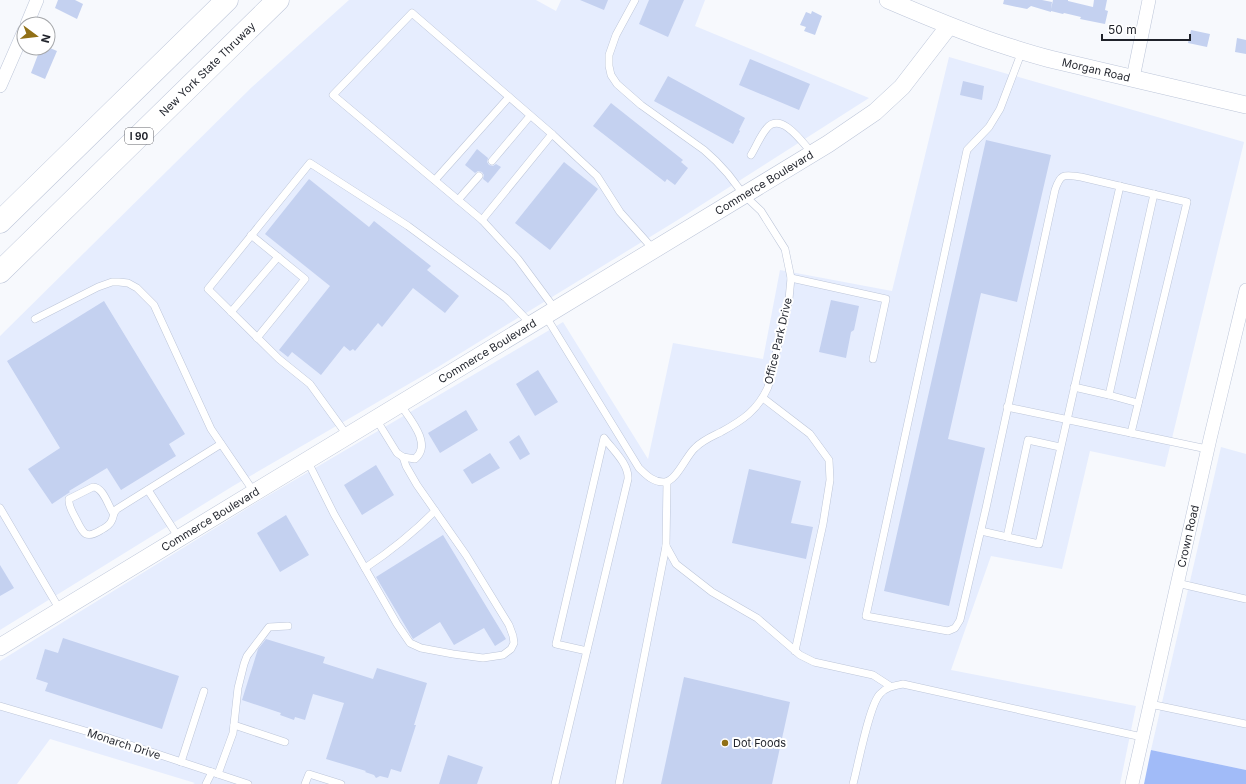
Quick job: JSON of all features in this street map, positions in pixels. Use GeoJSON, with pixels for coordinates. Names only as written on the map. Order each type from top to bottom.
{"type":"FeatureCollection","features":[{"type":"Feature","properties":{"kind":"highway"},"geometry":{"type":"LineString","coordinates":[[0,222],[227,0]]}},
{"type":"Feature","properties":{"kind":"highway","name":"New York State Thruway"},"geometry":{"type":"LineString","coordinates":[[0,272],[278,0]]}},
{"type":"Feature","properties":{"kind":"street"},"geometry":{"type":"LineString","coordinates":[[30,16],[37,0]]}},
{"type":"Feature","properties":{"kind":"street","name":"Morgan Road"},"geometry":{"type":"LineString","coordinates":[[888,0],[949,26],[992,42],[1022,51],[1050,59],[1246,105]]}},
{"type":"Feature","properties":{"kind":"street"},"geometry":{"type":"LineString","coordinates":[[1133,78],[1149,0]]}},
{"type":"Feature","properties":{"kind":"street","name":"Commerce Boulevard"},"geometry":{"type":"LineString","coordinates":[[0,647],[812,154],[875,112],[902,87],[949,26]]}},
{"type":"Feature","properties":{"kind":"street"},"geometry":{"type":"LineString","coordinates":[[0,86],[16,49]]}},
{"type":"Feature","properties":{"kind":"street","name":"Crown Road"},"geometry":{"type":"LineString","coordinates":[[1132,784],[1207,449],[1246,290]]}},
{"type":"Feature","properties":{"kind":"lane","name":"Office Park Drive"},"geometry":{"type":"LineString","coordinates":[[636,0],[616,35],[609,55],[611,75],[617,84],[641,105],[716,160],[744,195],[761,211],[785,250],[791,278],[789,298],[768,387],[763,398],[749,415],[721,432],[705,439],[694,448],[675,476],[667,482]]}},
{"type":"Feature","properties":{"kind":"lane"},"geometry":{"type":"LineString","coordinates":[[618,784],[666,546],[667,482],[648,477],[639,468],[518,259],[482,220],[333,95],[412,13],[552,134],[597,176],[620,212],[654,250]]}},
{"type":"Feature","properties":{"kind":"lane"},"geometry":{"type":"LineString","coordinates":[[1022,51],[1000,109],[989,128],[967,150],[866,616],[948,631],[955,628],[960,620],[981,532],[1055,190],[1058,179],[1065,175],[1081,177],[1187,202],[1131,433]]}},
{"type":"Feature","properties":{"kind":"lane"},"geometry":{"type":"LineString","coordinates":[[435,180],[509,97]]}},
{"type":"Feature","properties":{"kind":"lane"},"geometry":{"type":"LineString","coordinates":[[492,161],[530,116]]}},
{"type":"Feature","properties":{"kind":"lane"},"geometry":{"type":"LineString","coordinates":[[751,155],[767,128],[775,123],[785,125],[794,132],[812,154]]}},
{"type":"Feature","properties":{"kind":"lane"},"geometry":{"type":"LineString","coordinates":[[482,220],[552,134]]}},
{"type":"Feature","properties":{"kind":"lane"},"geometry":{"type":"LineString","coordinates":[[347,435],[310,384],[279,359],[208,289],[310,162],[408,226],[506,298],[531,324]]}},
{"type":"Feature","properties":{"kind":"lane"},"geometry":{"type":"LineString","coordinates":[[458,200],[479,176]]}},
{"type":"Feature","properties":{"kind":"lane"},"geometry":{"type":"LineString","coordinates":[[981,532],[1039,544],[1066,419],[1120,186]]}},
{"type":"Feature","properties":{"kind":"lane"},"geometry":{"type":"LineString","coordinates":[[1109,395],[1154,194]]}},
{"type":"Feature","properties":{"kind":"lane"},"geometry":{"type":"LineString","coordinates":[[251,235],[305,279],[257,338]]}},
{"type":"Feature","properties":{"kind":"lane"},"geometry":{"type":"LineString","coordinates":[[231,312],[278,257]]}},
{"type":"Feature","properties":{"kind":"lane"},"geometry":{"type":"LineString","coordinates":[[791,278],[886,299],[873,359]]}},
{"type":"Feature","properties":{"kind":"lane"},"geometry":{"type":"LineString","coordinates":[[35,319],[98,287],[112,282],[128,284],[137,288],[154,305],[211,429],[254,492]]}},
{"type":"Feature","properties":{"kind":"lane"},"geometry":{"type":"LineString","coordinates":[[1074,387],[1138,403]]}},
{"type":"Feature","properties":{"kind":"lane"},"geometry":{"type":"LineString","coordinates":[[763,398],[810,434],[829,460],[830,480],[823,524],[795,651]]}},
{"type":"Feature","properties":{"kind":"lane"},"geometry":{"type":"LineString","coordinates":[[376,418],[397,453],[403,457],[415,459],[420,455],[422,450],[421,438],[400,403]]}},
{"type":"Feature","properties":{"kind":"lane"},"geometry":{"type":"LineString","coordinates":[[1008,407],[1207,449]]}},
{"type":"Feature","properties":{"kind":"lane"},"geometry":{"type":"LineString","coordinates":[[555,784],[628,473],[625,466],[604,438],[556,644],[586,651]]}},
{"type":"Feature","properties":{"kind":"lane"},"geometry":{"type":"LineString","coordinates":[[1007,537],[1028,440],[1060,447]]}},
{"type":"Feature","properties":{"kind":"lane"},"geometry":{"type":"LineString","coordinates":[[113,513],[101,491],[96,487],[92,487],[69,499],[69,505],[83,532],[87,535],[93,535],[108,525],[112,520],[113,513],[117,509],[221,444]]}},
{"type":"Feature","properties":{"kind":"lane"},"geometry":{"type":"LineString","coordinates":[[307,460],[334,514],[397,624],[410,643],[421,648],[483,658],[503,656],[511,649],[514,643],[509,625],[466,555],[406,466],[403,457]]}},
{"type":"Feature","properties":{"kind":"lane"},"geometry":{"type":"LineString","coordinates":[[148,490],[179,538]]}},
{"type":"Feature","properties":{"kind":"lane"},"geometry":{"type":"LineString","coordinates":[[0,508],[60,610]]}},
{"type":"Feature","properties":{"kind":"lane"},"geometry":{"type":"LineString","coordinates":[[365,568],[391,551],[414,532],[435,511]]}},
{"type":"Feature","properties":{"kind":"lane"},"geometry":{"type":"LineString","coordinates":[[666,546],[676,564],[712,592],[757,618],[795,651],[814,662],[873,675],[890,686]]}},
{"type":"Feature","properties":{"kind":"lane"},"geometry":{"type":"LineString","coordinates":[[1177,583],[1246,599]]}},
{"type":"Feature","properties":{"kind":"lane"},"geometry":{"type":"LineString","coordinates":[[206,784],[215,773],[233,733],[238,688],[247,656],[269,627],[288,626]]}},
{"type":"Feature","properties":{"kind":"lane"},"geometry":{"type":"LineString","coordinates":[[853,784],[871,712],[879,694],[890,686],[902,684],[1142,737]]}},
{"type":"Feature","properties":{"kind":"lane"},"geometry":{"type":"LineString","coordinates":[[181,762],[204,691]]}},
{"type":"Feature","properties":{"kind":"lane"},"geometry":{"type":"LineString","coordinates":[[1150,704],[1246,724]]}},
{"type":"Feature","properties":{"kind":"lane","name":"Monarch Drive"},"geometry":{"type":"LineString","coordinates":[[0,706],[106,737],[248,784]]}},
{"type":"Feature","properties":{"kind":"lane"},"geometry":{"type":"LineString","coordinates":[[234,725],[285,742]]}},
{"type":"Feature","properties":{"kind":"lane"},"geometry":{"type":"LineString","coordinates":[[305,784],[309,774],[341,784]]}},
{"type":"Feature","properties":{"kind":"shaded area"},"geometry":{"type":"Polygon","coordinates":[[[349,0],[536,0],[556,11],[561,0],[705,0],[695,26],[869,98],[676,221],[438,367],[233,486],[0,630],[0,336],[252,87],[349,0]]]}},
{"type":"Feature","properties":{"kind":"shaded area"},"geometry":{"type":"Polygon","coordinates":[[[949,57],[1244,142],[1165,467],[1090,451],[1062,569],[991,556],[951,670],[1136,706],[1120,784],[193,784],[195,783],[50,739],[17,784],[0,784],[0,661],[259,501],[563,322],[648,459],[673,343],[763,359],[780,270],[892,291],[949,57]]]}},
{"type":"Feature","properties":{"kind":"shaded area"},"geometry":{"type":"Polygon","coordinates":[[[1221,447],[1246,454],[1246,770],[1151,750],[1221,447]]]}},
{"type":"Feature","properties":{"kind":"shaded area"},"geometry":{"type":"Polygon","coordinates":[[[1151,750],[1246,770],[1246,784],[1144,784],[1151,750]]]}},
{"type":"Feature","properties":{"kind":"building"},"geometry":{"type":"Polygon","coordinates":[[[58,0],[75,0],[83,4],[77,19],[55,8],[58,0]]]}},
{"type":"Feature","properties":{"kind":"building"},"geometry":{"type":"Polygon","coordinates":[[[580,0],[608,0],[604,10],[580,0]]]}},
{"type":"Feature","properties":{"kind":"building"},"geometry":{"type":"Polygon","coordinates":[[[649,0],[684,0],[668,37],[639,24],[649,0]]]}},
{"type":"Feature","properties":{"kind":"building"},"geometry":{"type":"Polygon","coordinates":[[[1004,0],[1042,0],[1052,2],[1051,9],[1053,0],[1068,0],[1093,7],[1094,0],[1107,0],[1105,10],[1108,11],[1105,24],[1031,6],[1027,9],[1003,4],[1004,0]]]}},
{"type":"Feature","properties":{"kind":"building"},"geometry":{"type":"Polygon","coordinates":[[[812,11],[822,16],[815,35],[804,31],[806,27],[800,25],[806,12],[811,14],[812,11]]]}},
{"type":"Feature","properties":{"kind":"building"},"geometry":{"type":"Polygon","coordinates":[[[1191,30],[1210,34],[1207,47],[1188,43],[1191,30]]]}},
{"type":"Feature","properties":{"kind":"building"},"geometry":{"type":"Polygon","coordinates":[[[1237,38],[1246,40],[1246,54],[1235,52],[1237,38]]]}},
{"type":"Feature","properties":{"kind":"building"},"geometry":{"type":"Polygon","coordinates":[[[37,56],[55,56],[45,79],[31,73],[37,56]]]}},
{"type":"Feature","properties":{"kind":"building"},"geometry":{"type":"Polygon","coordinates":[[[750,59],[810,84],[799,110],[739,85],[750,59]]]}},
{"type":"Feature","properties":{"kind":"building"},"geometry":{"type":"Polygon","coordinates":[[[668,76],[745,118],[733,144],[654,101],[668,76]]]}},
{"type":"Feature","properties":{"kind":"building"},"geometry":{"type":"Polygon","coordinates":[[[963,81],[984,86],[982,100],[960,95],[963,81]]]}},
{"type":"Feature","properties":{"kind":"building"},"geometry":{"type":"Polygon","coordinates":[[[611,103],[683,160],[681,162],[688,168],[675,185],[667,179],[665,182],[593,126],[611,103]]]}},
{"type":"Feature","properties":{"kind":"building"},"geometry":{"type":"Polygon","coordinates":[[[986,140],[1051,155],[1017,302],[981,293],[948,439],[985,448],[949,606],[884,591],[986,140]]]}},
{"type":"Feature","properties":{"kind":"building"},"geometry":{"type":"Polygon","coordinates":[[[477,149],[488,158],[487,162],[489,165],[493,166],[496,164],[501,167],[488,183],[483,179],[484,175],[482,172],[478,171],[475,173],[465,165],[477,149]]]}},
{"type":"Feature","properties":{"kind":"building"},"geometry":{"type":"Polygon","coordinates":[[[564,162],[598,189],[550,250],[515,223],[564,162]]]}},
{"type":"Feature","properties":{"kind":"building"},"geometry":{"type":"Polygon","coordinates":[[[309,179],[369,227],[374,221],[431,266],[427,270],[459,296],[445,313],[413,288],[382,327],[378,323],[355,351],[353,349],[350,351],[344,346],[321,375],[292,352],[288,357],[279,350],[330,286],[265,234],[309,179]]]}},
{"type":"Feature","properties":{"kind":"building"},"geometry":{"type":"Polygon","coordinates":[[[831,300],[859,306],[854,330],[851,332],[846,358],[819,352],[831,300]]]}},
{"type":"Feature","properties":{"kind":"building"},"geometry":{"type":"Polygon","coordinates":[[[104,301],[185,434],[169,444],[176,456],[121,490],[107,468],[69,491],[70,492],[52,504],[28,469],[60,448],[7,361],[104,301]]]}},
{"type":"Feature","properties":{"kind":"building"},"geometry":{"type":"Polygon","coordinates":[[[538,370],[558,402],[535,416],[516,384],[538,370]]]}},
{"type":"Feature","properties":{"kind":"building"},"geometry":{"type":"Polygon","coordinates":[[[466,410],[478,430],[440,453],[428,433],[466,410]]]}},
{"type":"Feature","properties":{"kind":"building"},"geometry":{"type":"Polygon","coordinates":[[[519,435],[530,454],[520,460],[509,442],[519,435]]]}},
{"type":"Feature","properties":{"kind":"building"},"geometry":{"type":"Polygon","coordinates":[[[490,453],[500,468],[472,484],[463,470],[490,453]]]}},
{"type":"Feature","properties":{"kind":"building"},"geometry":{"type":"Polygon","coordinates":[[[376,465],[394,495],[362,515],[344,485],[376,465]]]}},
{"type":"Feature","properties":{"kind":"building"},"geometry":{"type":"Polygon","coordinates":[[[749,469],[801,481],[791,523],[813,527],[806,559],[732,543],[749,469]]]}},
{"type":"Feature","properties":{"kind":"building"},"geometry":{"type":"Polygon","coordinates":[[[286,515],[309,555],[280,572],[257,533],[286,515]]]}},
{"type":"Feature","properties":{"kind":"building"},"geometry":{"type":"Polygon","coordinates":[[[443,535],[506,639],[495,646],[484,628],[454,645],[440,622],[413,639],[376,577],[443,535]]]}},
{"type":"Feature","properties":{"kind":"building"},"geometry":{"type":"Polygon","coordinates":[[[0,565],[14,588],[0,596],[0,565]]]}},
{"type":"Feature","properties":{"kind":"building"},"geometry":{"type":"Polygon","coordinates":[[[63,638],[179,676],[162,729],[45,691],[48,683],[36,679],[45,649],[58,653],[63,638]]]}},
{"type":"Feature","properties":{"kind":"building"},"geometry":{"type":"Polygon","coordinates":[[[266,639],[325,657],[323,663],[373,679],[377,668],[427,683],[414,725],[416,725],[401,772],[391,769],[388,778],[380,776],[376,778],[374,775],[365,772],[366,771],[326,759],[344,703],[313,694],[305,720],[295,717],[294,720],[280,715],[281,713],[242,700],[258,649],[266,639]]]}},
{"type":"Feature","properties":{"kind":"building","name":"Dot Foods"},"geometry":{"type":"Polygon","coordinates":[[[684,677],[790,702],[772,784],[661,784],[684,677]]]}},
{"type":"Feature","properties":{"kind":"building"},"geometry":{"type":"Polygon","coordinates":[[[448,755],[483,767],[477,784],[439,784],[448,755]]]}},
{"type":"Feature","properties":{"kind":"place","name":"Dot Foods"},"geometry":{"type":"Point","coordinates":[725,743]}}]}
